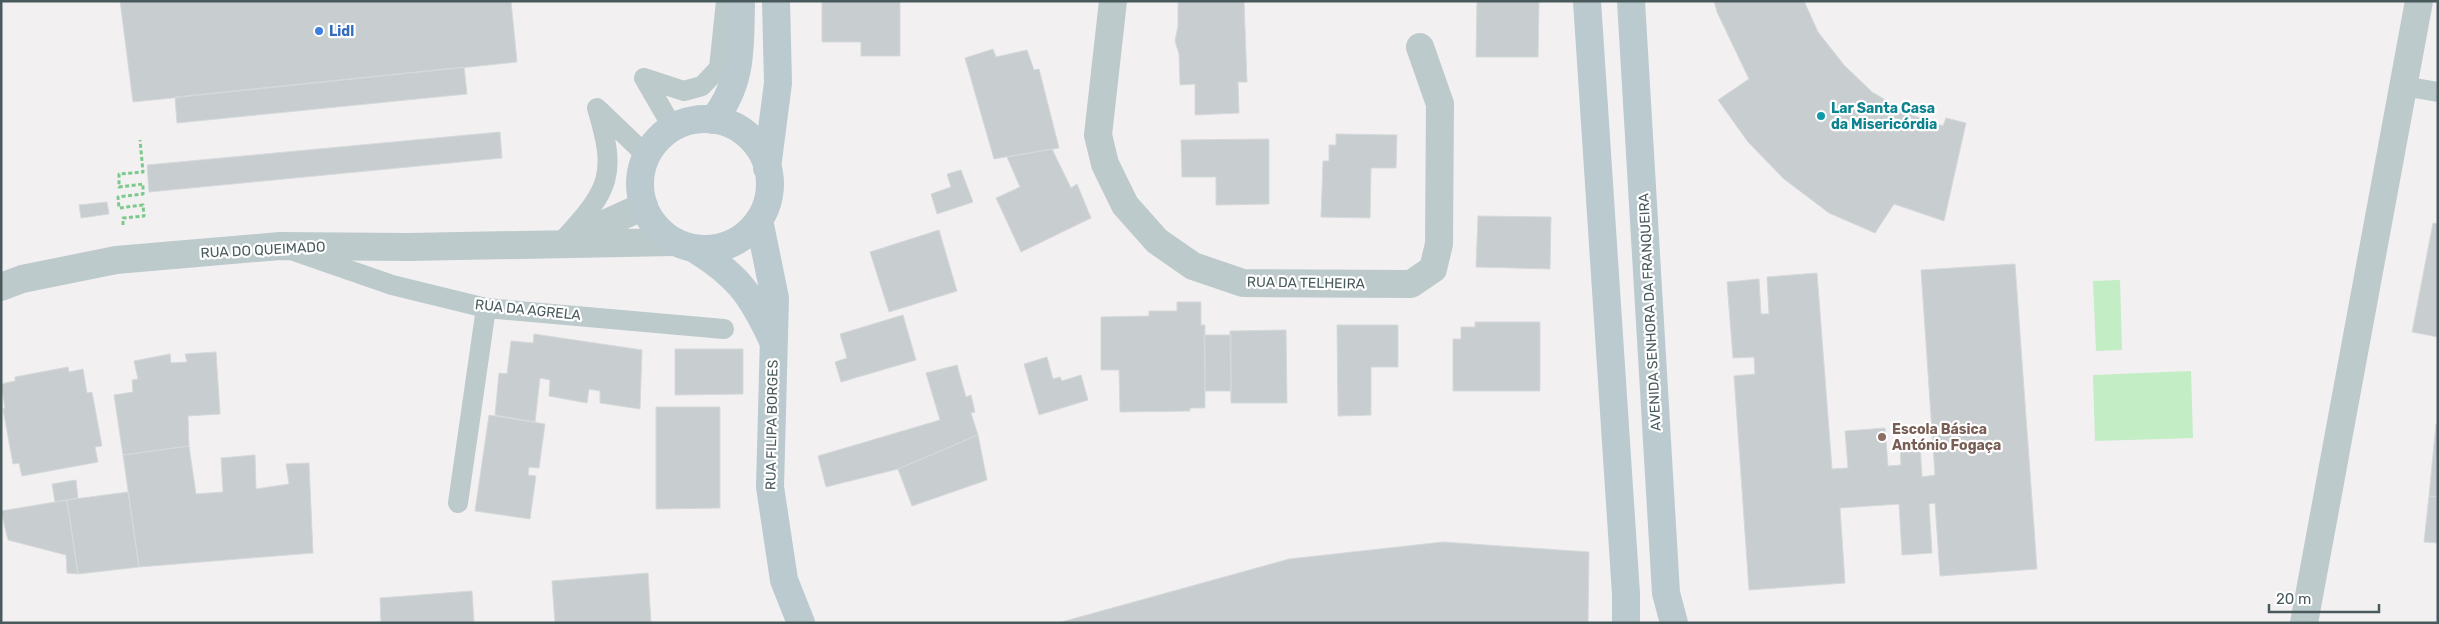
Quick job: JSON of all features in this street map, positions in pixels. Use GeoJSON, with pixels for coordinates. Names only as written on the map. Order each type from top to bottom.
{"type":"FeatureCollection","features":[{"type":"Feature","properties":{"kind":"main road"},"geometry":{"type":"LineString","coordinates":[[713,120],[725,105],[740,61],[741,1]]}},
{"type":"Feature","properties":{"kind":"main road"},"geometry":{"type":"LineString","coordinates":[[767,168],[760,151],[748,136],[733,126],[713,120],[688,122],[673,128],[653,145],[647,156],[640,178],[644,206],[658,230],[685,245],[713,249],[741,238],[759,220],[767,204],[769,191],[767,168],[778,82],[776,1]]}},
{"type":"Feature","properties":{"kind":"main road"},"geometry":{"type":"LineString","coordinates":[[1587,1],[1626,594],[1626,623]]}},
{"type":"Feature","properties":{"kind":"main road","name":"AVENIDA SENHORA DA FRANQUEIRA"},"geometry":{"type":"LineString","coordinates":[[1631,1],[1666,593],[1674,623]]}},
{"type":"Feature","properties":{"kind":"main road","name":"RUA FILIPA BORGES"},"geometry":{"type":"LineString","coordinates":[[759,220],[775,298],[770,487],[784,580],[801,623]]}},
{"type":"Feature","properties":{"kind":"main road","name":"RUA FILIPA BORGES"},"geometry":{"type":"LineString","coordinates":[[685,245],[723,266],[741,286],[760,314],[773,343]]}},
{"type":"Feature","properties":{"kind":"street","name":"RUA DA TELHEIRA"},"geometry":{"type":"LineString","coordinates":[[1112,1],[1098,135],[1105,164],[1125,205],[1157,241],[1193,266],[1243,283],[1411,284],[1433,268],[1439,244],[1440,104],[1420,47]]}},
{"type":"Feature","properties":{"kind":"street"},"geometry":{"type":"LineString","coordinates":[[2304,623],[2419,1]]}},
{"type":"Feature","properties":{"kind":"street","name":"RUA DO QUEIMADO"},"geometry":{"type":"LineString","coordinates":[[559,244],[644,206]]}},
{"type":"Feature","properties":{"kind":"street","name":"RUA DO QUEIMADO"},"geometry":{"type":"LineString","coordinates":[[1,287],[22,279],[116,260],[280,246],[409,248],[559,244],[685,245]]}},
{"type":"Feature","properties":{"kind":"lane"},"geometry":{"type":"LineString","coordinates":[[673,128],[644,78],[684,91],[702,86],[719,68],[726,1]]}},
{"type":"Feature","properties":{"kind":"lane"},"geometry":{"type":"LineString","coordinates":[[2403,86],[2438,92]]}},
{"type":"Feature","properties":{"kind":"lane"},"geometry":{"type":"LineString","coordinates":[[559,244],[591,210],[606,184],[609,158],[597,108],[647,156]]}},
{"type":"Feature","properties":{"kind":"lane","name":"RUA DA AGRELA"},"geometry":{"type":"LineString","coordinates":[[280,246],[392,285],[486,308],[724,329]]}},
{"type":"Feature","properties":{"kind":"lane"},"geometry":{"type":"LineString","coordinates":[[458,503],[486,308]]}},
{"type":"Feature","properties":{"kind":"path"},"geometry":{"type":"LineString","coordinates":[[123,218],[144,216],[143,205],[119,208],[118,197],[143,194],[142,184],[119,187],[119,174],[143,172],[140,140]]}},
{"type":"Feature","properties":{"kind":"green space"},"geometry":{"type":"Polygon","coordinates":[[[2120,280],[2122,350],[2096,351],[2093,281],[2120,280]]]}},
{"type":"Feature","properties":{"kind":"green space"},"geometry":{"type":"Polygon","coordinates":[[[2191,371],[2193,438],[2095,441],[2093,375],[2191,371]]]}},
{"type":"Feature","properties":{"kind":"building","name":"Lidl"},"geometry":{"type":"Polygon","coordinates":[[[120,1],[511,1],[517,62],[133,102],[120,1]]]}},
{"type":"Feature","properties":{"kind":"building"},"geometry":{"type":"Polygon","coordinates":[[[822,1],[900,1],[900,56],[861,56],[861,42],[822,42],[822,1]]]}},
{"type":"Feature","properties":{"kind":"building"},"geometry":{"type":"Polygon","coordinates":[[[1178,1],[1244,1],[1247,82],[1238,82],[1239,113],[1195,115],[1195,84],[1180,85],[1179,54],[1175,41],[1178,26],[1178,1]]]}},
{"type":"Feature","properties":{"kind":"building"},"geometry":{"type":"Polygon","coordinates":[[[1477,1],[1539,1],[1538,57],[1476,57],[1477,1]]]}},
{"type":"Feature","properties":{"kind":"building","name":"Lar Santa Casa da Misericórdia"},"geometry":{"type":"Polygon","coordinates":[[[1714,1],[1804,1],[1818,32],[1844,65],[1872,92],[1909,114],[1943,126],[1946,118],[1966,123],[1944,221],[1894,204],[1875,233],[1829,213],[1784,179],[1748,142],[1718,100],[1749,79],[1717,12],[1714,1]]]}},
{"type":"Feature","properties":{"kind":"building"},"geometry":{"type":"Polygon","coordinates":[[[993,49],[996,57],[1027,50],[1034,70],[1039,69],[1059,148],[994,159],[965,58],[993,49]]]}},
{"type":"Feature","properties":{"kind":"building"},"geometry":{"type":"Polygon","coordinates":[[[464,67],[467,94],[177,123],[175,97],[464,67]]]}},
{"type":"Feature","properties":{"kind":"building"},"geometry":{"type":"Polygon","coordinates":[[[500,132],[502,158],[149,192],[147,165],[500,132]]]}},
{"type":"Feature","properties":{"kind":"building"},"geometry":{"type":"Polygon","coordinates":[[[1336,134],[1397,135],[1396,168],[1371,168],[1370,218],[1321,217],[1323,161],[1329,161],[1329,145],[1336,145],[1336,134]]]}},
{"type":"Feature","properties":{"kind":"building"},"geometry":{"type":"Polygon","coordinates":[[[1269,139],[1269,204],[1216,205],[1216,177],[1182,177],[1181,140],[1269,139]]]}},
{"type":"Feature","properties":{"kind":"building"},"geometry":{"type":"Polygon","coordinates":[[[1052,149],[1071,188],[1077,184],[1091,218],[1021,252],[996,198],[1020,187],[1007,157],[1052,149]]]}},
{"type":"Feature","properties":{"kind":"building"},"geometry":{"type":"Polygon","coordinates":[[[961,170],[973,202],[937,214],[931,194],[951,187],[947,174],[961,170]]]}},
{"type":"Feature","properties":{"kind":"building"},"geometry":{"type":"Polygon","coordinates":[[[107,202],[109,214],[81,218],[79,205],[107,202]]]}},
{"type":"Feature","properties":{"kind":"building"},"geometry":{"type":"Polygon","coordinates":[[[1478,216],[1551,217],[1550,269],[1476,267],[1478,216]]]}},
{"type":"Feature","properties":{"kind":"building"},"geometry":{"type":"Polygon","coordinates":[[[2433,223],[2438,224],[2438,337],[2412,332],[2433,223]]]}},
{"type":"Feature","properties":{"kind":"building"},"geometry":{"type":"Polygon","coordinates":[[[939,230],[957,291],[889,312],[870,252],[939,230]]]}},
{"type":"Feature","properties":{"kind":"building"},"geometry":{"type":"Polygon","coordinates":[[[2015,264],[2037,569],[1940,576],[1935,503],[1929,504],[1932,553],[1902,555],[1899,504],[1840,508],[1845,583],[1749,590],[1734,376],[1755,374],[1754,357],[1733,358],[1727,282],[1759,279],[1761,314],[1769,314],[1767,277],[1817,273],[1832,469],[1848,468],[1845,431],[1885,428],[1888,466],[1901,465],[1900,445],[1920,444],[1922,477],[1935,475],[1921,270],[2015,264]]]}},
{"type":"Feature","properties":{"kind":"building"},"geometry":{"type":"Polygon","coordinates":[[[1177,302],[1201,302],[1201,325],[1205,325],[1205,408],[1190,408],[1190,411],[1120,412],[1119,370],[1101,370],[1101,317],[1149,316],[1149,311],[1177,311],[1177,302]]]}},
{"type":"Feature","properties":{"kind":"building"},"geometry":{"type":"Polygon","coordinates":[[[903,315],[916,360],[841,382],[835,362],[847,358],[840,334],[903,315]]]}},
{"type":"Feature","properties":{"kind":"building"},"geometry":{"type":"Polygon","coordinates":[[[1475,322],[1540,322],[1540,391],[1453,391],[1453,339],[1461,339],[1461,327],[1475,327],[1475,322]]]}},
{"type":"Feature","properties":{"kind":"building"},"geometry":{"type":"Polygon","coordinates":[[[1337,325],[1398,325],[1398,367],[1371,367],[1371,415],[1338,416],[1337,325]]]}},
{"type":"Feature","properties":{"kind":"building"},"geometry":{"type":"Polygon","coordinates":[[[1286,330],[1287,403],[1231,403],[1230,331],[1286,330]]]}},
{"type":"Feature","properties":{"kind":"building"},"geometry":{"type":"Polygon","coordinates":[[[534,334],[642,350],[640,409],[600,403],[600,391],[589,389],[587,403],[549,396],[550,380],[540,378],[535,422],[495,415],[499,373],[507,374],[511,341],[533,343],[534,334]]]}},
{"type":"Feature","properties":{"kind":"building"},"geometry":{"type":"Polygon","coordinates":[[[1204,335],[1231,335],[1231,391],[1205,391],[1204,335]]]}},
{"type":"Feature","properties":{"kind":"building"},"geometry":{"type":"Polygon","coordinates":[[[675,349],[743,349],[743,394],[675,395],[675,349]]]}},
{"type":"Feature","properties":{"kind":"building"},"geometry":{"type":"Polygon","coordinates":[[[216,352],[220,414],[188,416],[189,446],[123,455],[114,395],[133,392],[132,380],[138,379],[134,361],[170,354],[171,363],[187,362],[185,354],[216,352]]]}},
{"type":"Feature","properties":{"kind":"building"},"geometry":{"type":"Polygon","coordinates":[[[1047,357],[1053,379],[1060,377],[1062,381],[1081,375],[1088,400],[1039,415],[1024,364],[1047,357]]]}},
{"type":"Feature","properties":{"kind":"building"},"geometry":{"type":"Polygon","coordinates":[[[957,365],[966,397],[971,395],[975,412],[971,413],[978,435],[898,469],[826,487],[818,456],[940,420],[926,373],[957,365]]]}},
{"type":"Feature","properties":{"kind":"building"},"geometry":{"type":"Polygon","coordinates":[[[68,367],[69,372],[83,369],[87,393],[92,392],[102,446],[95,447],[98,462],[22,476],[19,463],[13,464],[3,409],[5,408],[1,384],[15,381],[15,377],[68,367]]]}},
{"type":"Feature","properties":{"kind":"building"},"geometry":{"type":"Polygon","coordinates":[[[656,407],[720,407],[720,508],[656,509],[656,407]]]}},
{"type":"Feature","properties":{"kind":"building"},"geometry":{"type":"Polygon","coordinates":[[[489,415],[545,424],[539,468],[529,467],[528,475],[536,476],[530,519],[475,511],[489,415]]]}},
{"type":"Feature","properties":{"kind":"building"},"geometry":{"type":"Polygon","coordinates":[[[2436,424],[2438,424],[2438,497],[2429,496],[2436,424]]]}},
{"type":"Feature","properties":{"kind":"building"},"geometry":{"type":"Polygon","coordinates":[[[978,435],[987,480],[912,506],[898,469],[978,435]]]}},
{"type":"Feature","properties":{"kind":"building"},"geometry":{"type":"Polygon","coordinates":[[[189,446],[196,494],[223,492],[221,458],[255,455],[256,489],[289,484],[286,464],[309,463],[313,553],[139,567],[123,455],[189,446]]]}},
{"type":"Feature","properties":{"kind":"building"},"geometry":{"type":"Polygon","coordinates":[[[76,480],[78,498],[55,502],[52,484],[76,480]]]}},
{"type":"Feature","properties":{"kind":"building"},"geometry":{"type":"Polygon","coordinates":[[[128,492],[139,567],[78,574],[67,500],[128,492]]]}},
{"type":"Feature","properties":{"kind":"building"},"geometry":{"type":"Polygon","coordinates":[[[2429,496],[2438,497],[2438,543],[2424,542],[2429,496]]]}},
{"type":"Feature","properties":{"kind":"building"},"geometry":{"type":"Polygon","coordinates":[[[67,500],[78,574],[67,573],[66,555],[8,540],[1,511],[67,500]]]}},
{"type":"Feature","properties":{"kind":"building"},"geometry":{"type":"Polygon","coordinates":[[[1443,542],[1589,552],[1588,623],[1058,623],[1289,559],[1443,542]]]}},
{"type":"Feature","properties":{"kind":"building"},"geometry":{"type":"Polygon","coordinates":[[[648,573],[651,623],[555,623],[552,581],[648,573]]]}},
{"type":"Feature","properties":{"kind":"building"},"geometry":{"type":"Polygon","coordinates":[[[472,591],[474,623],[381,623],[380,598],[472,591]]]}},
{"type":"Feature","properties":{"kind":"place","name":"Lidl"},"geometry":{"type":"Point","coordinates":[319,31]}},
{"type":"Feature","properties":{"kind":"place","name":"Lar Santa Casa da Misericórdia"},"geometry":{"type":"Point","coordinates":[1821,116]}},
{"type":"Feature","properties":{"kind":"place","name":"Escola Básica António Fogaça"},"geometry":{"type":"Point","coordinates":[1882,437]}}]}
